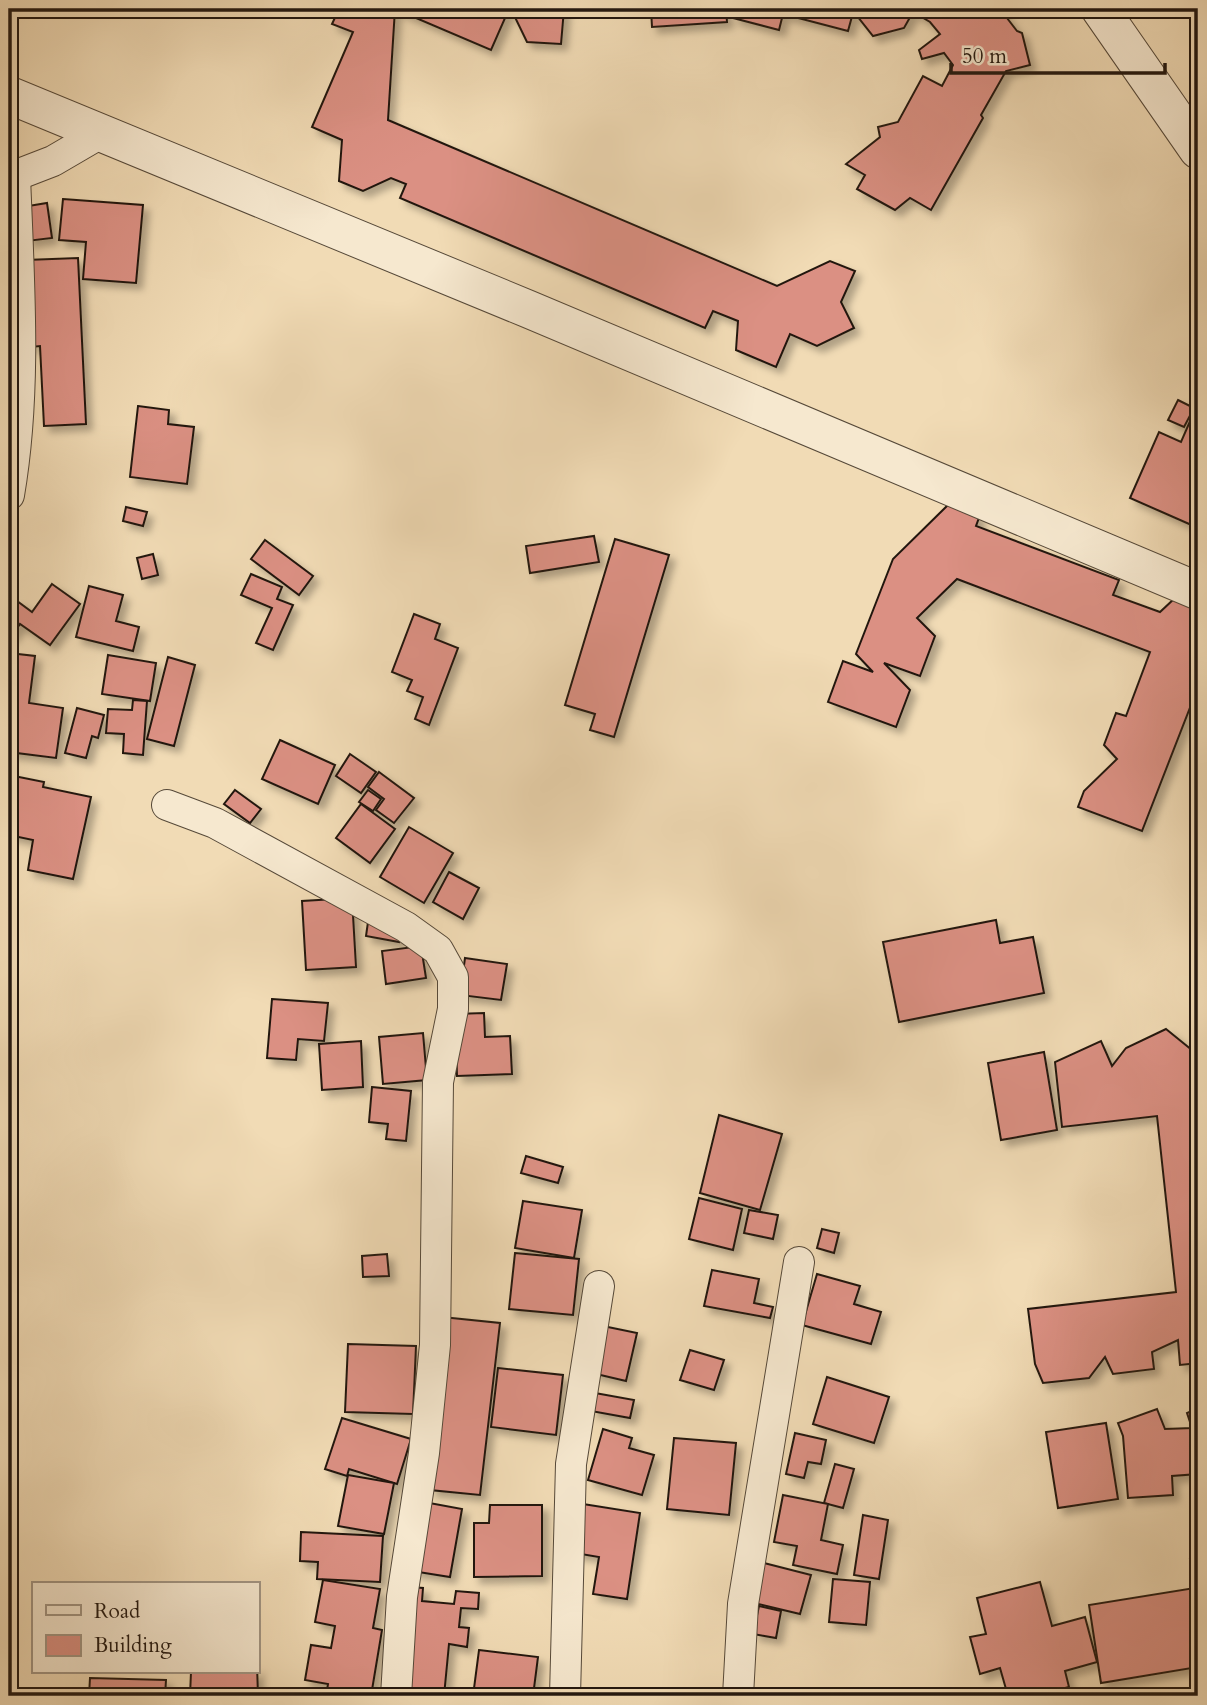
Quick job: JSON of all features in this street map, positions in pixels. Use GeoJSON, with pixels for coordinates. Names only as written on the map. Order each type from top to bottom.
{"type":"FeatureCollection","features":[{"type":"Feature","properties":{"kind":"street"},"geometry":{"type":"LineString","coordinates":[[1100,9],[1198,150]]}},
{"type":"Feature","properties":{"kind":"street"},"geometry":{"type":"LineString","coordinates":[[9,95],[528,309],[1198,591]]}},
{"type":"Feature","properties":{"kind":"street"},"geometry":{"type":"LineString","coordinates":[[9,495],[15,459],[20,320],[12,177],[53,161],[101,133]]}},
{"type":"Feature","properties":{"kind":"street"},"geometry":{"type":"LineString","coordinates":[[167,805],[215,823],[406,927],[439,950],[453,977],[453,1009],[439,1082],[435,1345],[424,1453],[402,1597],[396,1696]]}},
{"type":"Feature","properties":{"kind":"street"},"geometry":{"type":"LineString","coordinates":[[738,1696],[743,1604],[799,1262]]}},
{"type":"Feature","properties":{"kind":"street"},"geometry":{"type":"LineString","coordinates":[[565,1696],[571,1464],[599,1286]]}},
{"type":"Feature","properties":{"kind":"building"},"geometry":{"type":"Polygon","coordinates":[[[339,9],[395,9],[388,120],[777,286],[830,261],[855,271],[841,302],[854,328],[817,346],[790,334],[776,367],[736,350],[738,321],[713,311],[705,328],[400,198],[406,184],[391,178],[363,191],[339,181],[342,140],[312,127],[353,32],[332,24],[339,9]]]}},
{"type":"Feature","properties":{"kind":"building"},"geometry":{"type":"Polygon","coordinates":[[[395,9],[509,9],[491,50],[395,9]]]}},
{"type":"Feature","properties":{"kind":"building"},"geometry":{"type":"Polygon","coordinates":[[[511,9],[564,9],[561,44],[527,42],[511,9]]]}},
{"type":"Feature","properties":{"kind":"building"},"geometry":{"type":"Polygon","coordinates":[[[651,9],[726,9],[727,22],[652,27],[651,9]]]}},
{"type":"Feature","properties":{"kind":"building"},"geometry":{"type":"Polygon","coordinates":[[[735,9],[854,9],[848,31],[783,14],[779,30],[733,18],[735,9]]]}},
{"type":"Feature","properties":{"kind":"building"},"geometry":{"type":"Polygon","coordinates":[[[855,9],[1000,9],[1017,31],[1022,33],[1030,65],[1006,71],[931,210],[910,198],[895,210],[857,189],[865,175],[846,164],[880,137],[878,127],[898,122],[923,76],[942,86],[953,65],[944,53],[922,59],[919,50],[940,34],[930,22],[913,12],[904,28],[873,36],[854,12],[855,9]]]}},
{"type":"Feature","properties":{"kind":"building"},"geometry":{"type":"Polygon","coordinates":[[[63,199],[143,205],[136,283],[83,279],[86,242],[59,240],[63,199]]]}},
{"type":"Feature","properties":{"kind":"building"},"geometry":{"type":"Polygon","coordinates":[[[47,203],[52,238],[27,241],[22,207],[47,203]]]}},
{"type":"Feature","properties":{"kind":"building"},"geometry":{"type":"Polygon","coordinates":[[[78,258],[86,424],[44,426],[40,346],[31,347],[26,260],[78,258]]]}},
{"type":"Feature","properties":{"kind":"building"},"geometry":{"type":"Polygon","coordinates":[[[1178,400],[1194,408],[1184,427],[1168,420],[1178,400]]]}},
{"type":"Feature","properties":{"kind":"building"},"geometry":{"type":"Polygon","coordinates":[[[1198,403],[1196,527],[1130,498],[1159,432],[1181,442],[1198,403]]]}},
{"type":"Feature","properties":{"kind":"building"},"geometry":{"type":"Polygon","coordinates":[[[138,406],[169,410],[168,424],[194,427],[187,484],[130,477],[138,406]]]}},
{"type":"Feature","properties":{"kind":"building"},"geometry":{"type":"Polygon","coordinates":[[[949,504],[980,515],[976,526],[1119,580],[1113,595],[1160,612],[1175,598],[1198,607],[1192,631],[1198,637],[1198,687],[1142,831],[1078,807],[1084,791],[1117,759],[1104,745],[1116,713],[1126,716],[1150,652],[957,579],[917,618],[935,636],[920,676],[884,663],[910,690],[896,727],[828,702],[843,661],[873,672],[856,654],[893,559],[949,504]]]}},
{"type":"Feature","properties":{"kind":"building"},"geometry":{"type":"Polygon","coordinates":[[[126,507],[147,512],[143,526],[123,521],[126,507]]]}},
{"type":"Feature","properties":{"kind":"building"},"geometry":{"type":"Polygon","coordinates":[[[594,536],[599,562],[530,573],[526,546],[594,536]]]}},
{"type":"Feature","properties":{"kind":"building"},"geometry":{"type":"Polygon","coordinates":[[[615,539],[669,555],[614,737],[590,730],[595,714],[565,705],[615,539]]]}},
{"type":"Feature","properties":{"kind":"building"},"geometry":{"type":"Polygon","coordinates":[[[265,540],[313,576],[299,595],[251,559],[265,540]]]}},
{"type":"Feature","properties":{"kind":"building"},"geometry":{"type":"Polygon","coordinates":[[[153,554],[158,575],[142,579],[137,558],[153,554]]]}},
{"type":"Feature","properties":{"kind":"building"},"geometry":{"type":"Polygon","coordinates":[[[251,574],[282,587],[277,599],[293,605],[273,650],[256,643],[272,608],[241,595],[251,574]]]}},
{"type":"Feature","properties":{"kind":"building"},"geometry":{"type":"Polygon","coordinates":[[[52,584],[80,604],[50,645],[20,624],[11,637],[9,636],[9,613],[17,601],[32,612],[52,584]]]}},
{"type":"Feature","properties":{"kind":"building"},"geometry":{"type":"Polygon","coordinates":[[[89,586],[123,595],[116,621],[139,627],[133,651],[76,637],[89,586]]]}},
{"type":"Feature","properties":{"kind":"building"},"geometry":{"type":"Polygon","coordinates":[[[414,614],[440,624],[435,639],[458,648],[429,725],[415,719],[423,697],[407,691],[412,680],[392,672],[414,614]]]}},
{"type":"Feature","properties":{"kind":"building"},"geometry":{"type":"Polygon","coordinates":[[[9,653],[35,656],[29,703],[63,708],[56,758],[9,752],[9,653]]]}},
{"type":"Feature","properties":{"kind":"building"},"geometry":{"type":"Polygon","coordinates":[[[108,655],[156,663],[150,701],[102,694],[108,655]]]}},
{"type":"Feature","properties":{"kind":"building"},"geometry":{"type":"Polygon","coordinates":[[[168,657],[195,665],[174,746],[147,739],[168,657]]]}},
{"type":"Feature","properties":{"kind":"building"},"geometry":{"type":"Polygon","coordinates":[[[133,700],[147,701],[143,755],[123,753],[124,734],[106,733],[108,709],[132,710],[133,700]]]}},
{"type":"Feature","properties":{"kind":"building"},"geometry":{"type":"Polygon","coordinates":[[[77,708],[104,715],[98,738],[92,736],[86,758],[65,753],[77,708]]]}},
{"type":"Feature","properties":{"kind":"building"},"geometry":{"type":"Polygon","coordinates":[[[280,740],[335,765],[318,804],[262,779],[280,740]]]}},
{"type":"Feature","properties":{"kind":"building"},"geometry":{"type":"Polygon","coordinates":[[[350,754],[376,772],[361,793],[336,776],[350,754]]]}},
{"type":"Feature","properties":{"kind":"building"},"geometry":{"type":"Polygon","coordinates":[[[379,772],[414,798],[394,823],[376,810],[384,799],[368,787],[379,772]]]}},
{"type":"Feature","properties":{"kind":"building"},"geometry":{"type":"Polygon","coordinates":[[[9,775],[44,782],[43,787],[91,797],[73,879],[28,870],[33,840],[9,835],[9,775]]]}},
{"type":"Feature","properties":{"kind":"building"},"geometry":{"type":"Polygon","coordinates":[[[235,790],[261,809],[250,823],[224,804],[235,790]]]}},
{"type":"Feature","properties":{"kind":"building"},"geometry":{"type":"Polygon","coordinates":[[[368,790],[381,799],[373,811],[359,802],[368,790]]]}},
{"type":"Feature","properties":{"kind":"building"},"geometry":{"type":"Polygon","coordinates":[[[361,804],[395,829],[370,863],[336,838],[361,804]]]}},
{"type":"Feature","properties":{"kind":"building"},"geometry":{"type":"Polygon","coordinates":[[[409,827],[453,853],[424,903],[380,877],[409,827]]]}},
{"type":"Feature","properties":{"kind":"building"},"geometry":{"type":"Polygon","coordinates":[[[449,872],[479,888],[463,919],[433,902],[449,872]]]}},
{"type":"Feature","properties":{"kind":"building"},"geometry":{"type":"Polygon","coordinates":[[[352,898],[356,967],[306,970],[302,901],[352,898]]]}},
{"type":"Feature","properties":{"kind":"building"},"geometry":{"type":"Polygon","coordinates":[[[996,920],[1000,943],[1033,937],[1044,993],[899,1022],[883,942],[996,920]]]}},
{"type":"Feature","properties":{"kind":"building"},"geometry":{"type":"Polygon","coordinates":[[[368,922],[402,927],[399,942],[366,936],[368,922]]]}},
{"type":"Feature","properties":{"kind":"building"},"geometry":{"type":"Polygon","coordinates":[[[421,946],[426,978],[386,984],[382,951],[421,946]]]}},
{"type":"Feature","properties":{"kind":"building"},"geometry":{"type":"Polygon","coordinates":[[[465,958],[507,964],[501,1000],[460,995],[465,958]]]}},
{"type":"Feature","properties":{"kind":"building"},"geometry":{"type":"Polygon","coordinates":[[[272,999],[328,1003],[324,1041],[298,1039],[296,1060],[267,1058],[272,999]]]}},
{"type":"Feature","properties":{"kind":"building"},"geometry":{"type":"Polygon","coordinates":[[[484,1013],[485,1037],[510,1036],[512,1074],[457,1076],[455,1014],[484,1013]]]}},
{"type":"Feature","properties":{"kind":"building"},"geometry":{"type":"Polygon","coordinates":[[[1166,1029],[1198,1055],[1198,1363],[1180,1365],[1178,1340],[1152,1352],[1154,1369],[1113,1374],[1105,1357],[1089,1378],[1043,1383],[1035,1364],[1028,1309],[1176,1292],[1157,1116],[1062,1127],[1055,1062],[1101,1041],[1112,1066],[1126,1048],[1166,1029]]]}},
{"type":"Feature","properties":{"kind":"building"},"geometry":{"type":"Polygon","coordinates":[[[423,1033],[427,1080],[383,1084],[379,1037],[423,1033]]]}},
{"type":"Feature","properties":{"kind":"building"},"geometry":{"type":"Polygon","coordinates":[[[361,1041],[363,1087],[322,1090],[319,1044],[361,1041]]]}},
{"type":"Feature","properties":{"kind":"building"},"geometry":{"type":"Polygon","coordinates":[[[1044,1052],[1057,1130],[1001,1140],[988,1063],[1044,1052]]]}},
{"type":"Feature","properties":{"kind":"building"},"geometry":{"type":"Polygon","coordinates":[[[372,1087],[411,1091],[406,1141],[386,1139],[388,1124],[369,1122],[372,1087]]]}},
{"type":"Feature","properties":{"kind":"building"},"geometry":{"type":"Polygon","coordinates":[[[719,1115],[782,1134],[760,1210],[700,1193],[719,1115]]]}},
{"type":"Feature","properties":{"kind":"building"},"geometry":{"type":"Polygon","coordinates":[[[526,1156],[563,1167],[558,1183],[521,1173],[526,1156]]]}},
{"type":"Feature","properties":{"kind":"building"},"geometry":{"type":"Polygon","coordinates":[[[699,1198],[742,1209],[733,1250],[689,1239],[699,1198]]]}},
{"type":"Feature","properties":{"kind":"building"},"geometry":{"type":"Polygon","coordinates":[[[523,1201],[582,1210],[574,1258],[515,1248],[523,1201]]]}},
{"type":"Feature","properties":{"kind":"building"},"geometry":{"type":"Polygon","coordinates":[[[749,1210],[778,1215],[773,1239],[744,1233],[749,1210]]]}},
{"type":"Feature","properties":{"kind":"building"},"geometry":{"type":"Polygon","coordinates":[[[822,1229],[839,1233],[834,1253],[817,1248],[822,1229]]]}},
{"type":"Feature","properties":{"kind":"building"},"geometry":{"type":"Polygon","coordinates":[[[515,1253],[579,1259],[573,1315],[509,1309],[515,1253]]]}},
{"type":"Feature","properties":{"kind":"building"},"geometry":{"type":"Polygon","coordinates":[[[387,1254],[389,1276],[363,1277],[362,1256],[387,1254]]]}},
{"type":"Feature","properties":{"kind":"building"},"geometry":{"type":"Polygon","coordinates":[[[712,1270],[759,1279],[754,1303],[773,1307],[770,1318],[704,1306],[712,1270]]]}},
{"type":"Feature","properties":{"kind":"building"},"geometry":{"type":"Polygon","coordinates":[[[817,1274],[860,1286],[854,1304],[881,1312],[871,1344],[802,1325],[817,1274]]]}},
{"type":"Feature","properties":{"kind":"building"},"geometry":{"type":"Polygon","coordinates":[[[442,1317],[500,1323],[480,1495],[430,1490],[442,1317]]]}},
{"type":"Feature","properties":{"kind":"building"},"geometry":{"type":"Polygon","coordinates":[[[603,1326],[637,1333],[626,1381],[592,1373],[603,1326]]]}},
{"type":"Feature","properties":{"kind":"building"},"geometry":{"type":"Polygon","coordinates":[[[348,1344],[416,1346],[413,1414],[345,1412],[348,1344]]]}},
{"type":"Feature","properties":{"kind":"building"},"geometry":{"type":"Polygon","coordinates":[[[690,1350],[724,1360],[714,1390],[680,1380],[690,1350]]]}},
{"type":"Feature","properties":{"kind":"building"},"geometry":{"type":"Polygon","coordinates":[[[498,1368],[563,1375],[556,1435],[491,1427],[498,1368]]]}},
{"type":"Feature","properties":{"kind":"building"},"geometry":{"type":"Polygon","coordinates":[[[827,1377],[889,1397],[874,1443],[813,1424],[827,1377]]]}},
{"type":"Feature","properties":{"kind":"building"},"geometry":{"type":"Polygon","coordinates":[[[595,1393],[634,1400],[630,1418],[591,1411],[595,1393]]]}},
{"type":"Feature","properties":{"kind":"building"},"geometry":{"type":"Polygon","coordinates":[[[1198,1408],[1198,1474],[1172,1476],[1173,1495],[1128,1498],[1123,1436],[1118,1423],[1157,1409],[1165,1429],[1192,1428],[1187,1413],[1198,1408]]]}},
{"type":"Feature","properties":{"kind":"building"},"geometry":{"type":"Polygon","coordinates":[[[342,1418],[411,1439],[397,1484],[349,1469],[347,1476],[325,1469],[342,1418]]]}},
{"type":"Feature","properties":{"kind":"building"},"geometry":{"type":"Polygon","coordinates":[[[1106,1423],[1118,1499],[1058,1508],[1046,1432],[1106,1423]]]}},
{"type":"Feature","properties":{"kind":"building"},"geometry":{"type":"Polygon","coordinates":[[[603,1429],[632,1438],[629,1448],[654,1455],[642,1495],[588,1480],[603,1429]]]}},
{"type":"Feature","properties":{"kind":"building"},"geometry":{"type":"Polygon","coordinates":[[[795,1433],[826,1440],[821,1464],[808,1462],[804,1478],[786,1474],[795,1433]]]}},
{"type":"Feature","properties":{"kind":"building"},"geometry":{"type":"Polygon","coordinates":[[[674,1438],[736,1443],[729,1515],[667,1509],[674,1438]]]}},
{"type":"Feature","properties":{"kind":"building"},"geometry":{"type":"Polygon","coordinates":[[[835,1464],[854,1469],[843,1508],[824,1503],[835,1464]]]}},
{"type":"Feature","properties":{"kind":"building"},"geometry":{"type":"Polygon","coordinates":[[[348,1475],[394,1483],[384,1534],[338,1526],[348,1475]]]}},
{"type":"Feature","properties":{"kind":"building"},"geometry":{"type":"Polygon","coordinates":[[[783,1495],[828,1504],[821,1540],[843,1545],[837,1574],[793,1565],[797,1546],[774,1542],[783,1495]]]}},
{"type":"Feature","properties":{"kind":"building"},"geometry":{"type":"Polygon","coordinates":[[[424,1502],[462,1509],[450,1577],[412,1571],[424,1502]]]}},
{"type":"Feature","properties":{"kind":"building"},"geometry":{"type":"Polygon","coordinates":[[[583,1504],[640,1513],[627,1599],[593,1594],[599,1557],[575,1553],[583,1504]]]}},
{"type":"Feature","properties":{"kind":"building"},"geometry":{"type":"Polygon","coordinates":[[[490,1505],[542,1505],[542,1576],[474,1577],[474,1523],[489,1523],[490,1505]]]}},
{"type":"Feature","properties":{"kind":"building"},"geometry":{"type":"Polygon","coordinates":[[[863,1515],[888,1520],[879,1579],[854,1575],[863,1515]]]}},
{"type":"Feature","properties":{"kind":"building"},"geometry":{"type":"Polygon","coordinates":[[[301,1532],[383,1536],[380,1582],[317,1579],[318,1562],[300,1561],[301,1532]]]}},
{"type":"Feature","properties":{"kind":"building"},"geometry":{"type":"Polygon","coordinates":[[[1198,1557],[1198,1667],[1101,1683],[1089,1605],[1195,1588],[1190,1559],[1198,1557]]]}},
{"type":"Feature","properties":{"kind":"building"},"geometry":{"type":"Polygon","coordinates":[[[764,1563],[811,1575],[800,1614],[754,1603],[764,1563]]]}},
{"type":"Feature","properties":{"kind":"building"},"geometry":{"type":"Polygon","coordinates":[[[833,1579],[870,1582],[866,1625],[829,1622],[833,1579]]]}},
{"type":"Feature","properties":{"kind":"building"},"geometry":{"type":"Polygon","coordinates":[[[323,1580],[380,1589],[373,1628],[382,1630],[371,1696],[326,1696],[328,1684],[305,1680],[311,1645],[331,1648],[335,1626],[315,1622],[323,1580]]]}},
{"type":"Feature","properties":{"kind":"building"},"geometry":{"type":"Polygon","coordinates":[[[1040,1582],[1052,1626],[1085,1617],[1097,1662],[1065,1671],[1069,1687],[1034,1696],[1008,1696],[1000,1668],[980,1674],[970,1637],[986,1634],[977,1598],[1040,1582]]]}},
{"type":"Feature","properties":{"kind":"building"},"geometry":{"type":"Polygon","coordinates":[[[410,1587],[423,1588],[422,1601],[454,1604],[456,1591],[479,1593],[478,1609],[461,1608],[459,1627],[469,1628],[467,1647],[449,1644],[444,1696],[400,1696],[410,1587]]]}},
{"type":"Feature","properties":{"kind":"building"},"geometry":{"type":"Polygon","coordinates":[[[759,1606],[781,1611],[776,1638],[753,1634],[759,1606]]]}},
{"type":"Feature","properties":{"kind":"building"},"geometry":{"type":"Polygon","coordinates":[[[479,1650],[538,1657],[533,1696],[473,1696],[479,1650]]]}},
{"type":"Feature","properties":{"kind":"building"},"geometry":{"type":"Polygon","coordinates":[[[191,1674],[257,1674],[258,1696],[190,1696],[191,1674]]]}},
{"type":"Feature","properties":{"kind":"building"},"geometry":{"type":"Polygon","coordinates":[[[90,1678],[166,1680],[165,1696],[89,1696],[90,1678]]]}}]}
